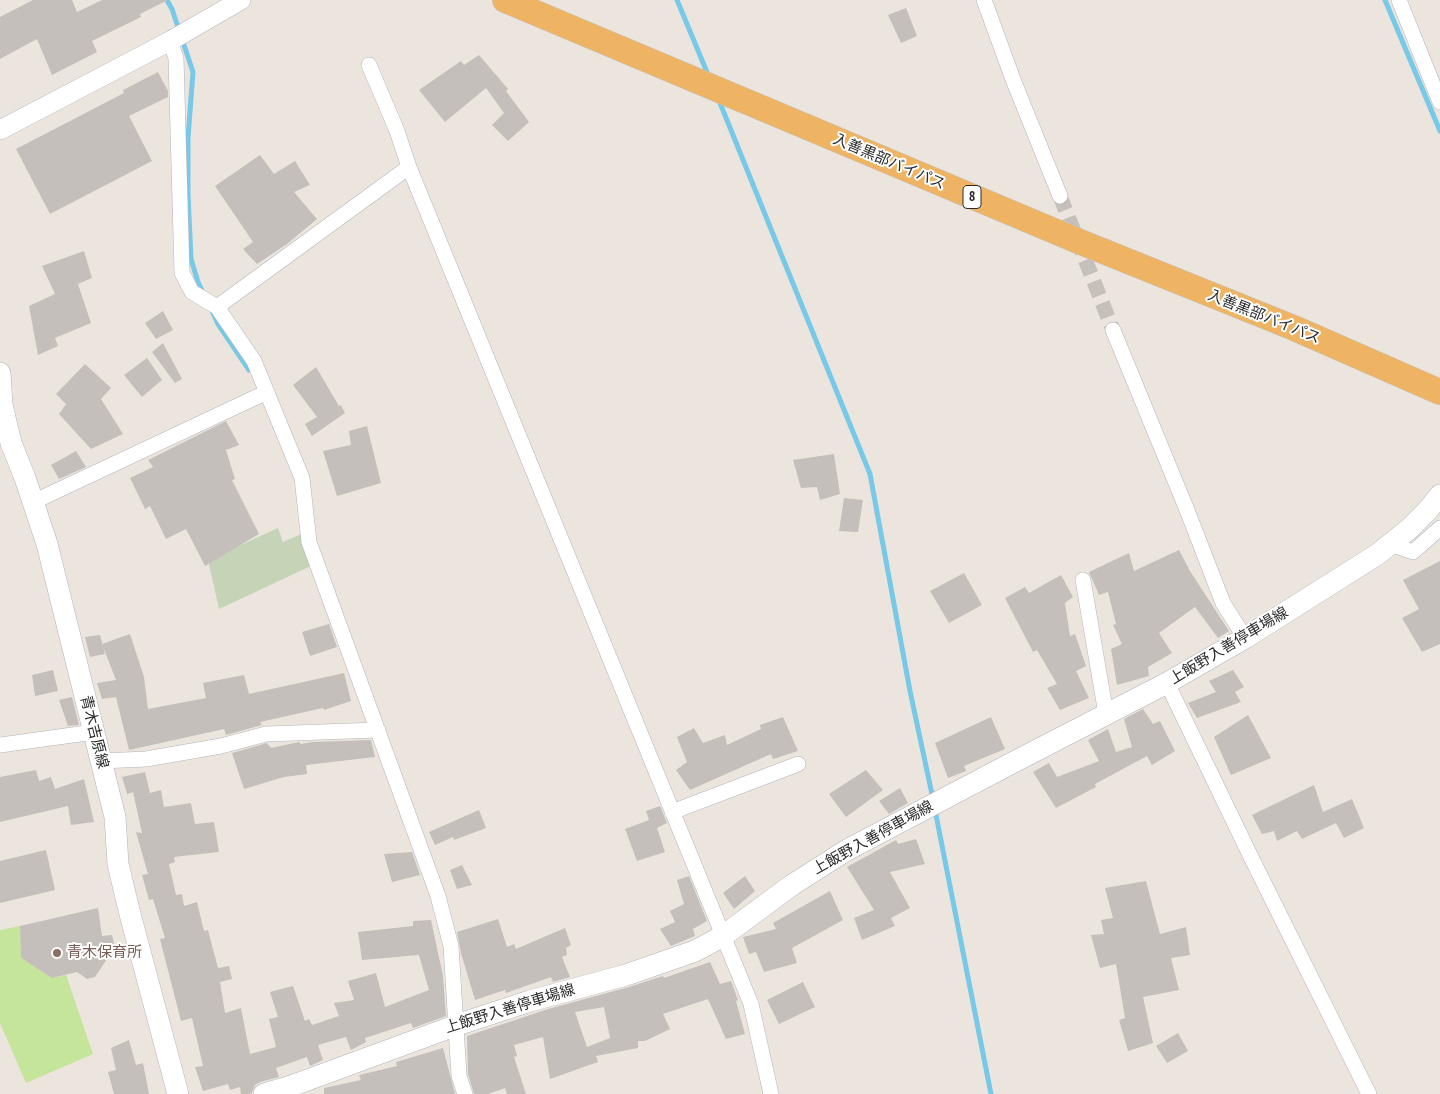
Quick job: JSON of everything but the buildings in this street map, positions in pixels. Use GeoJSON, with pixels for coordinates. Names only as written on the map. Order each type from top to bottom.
{"type":"FeatureCollection","features":[{"type":"Feature","properties":{"kind":"highway","name":"入善黒部バイパス"},"geometry":{"type":"LineString","coordinates":[[505,0],[1078,242],[1294,328],[1440,392]]}},
{"type":"Feature","properties":{"kind":"main road","name":"青木吉原線"},"geometry":{"type":"LineString","coordinates":[[0,373],[2,405],[10,443],[25,478],[46,544],[115,817],[120,872],[178,1094]]}},
{"type":"Feature","properties":{"kind":"main road","name":"上飯野入善停車場線"},"geometry":{"type":"LineString","coordinates":[[264,1094],[291,1086],[457,1025],[696,951],[723,936],[792,885],[847,850],[1167,683],[1245,638],[1378,554],[1409,529],[1440,495]]}},
{"type":"Feature","properties":{"kind":"street"},"geometry":{"type":"LineString","coordinates":[[0,130],[170,41],[241,0]]}},
{"type":"Feature","properties":{"kind":"street"},"geometry":{"type":"LineString","coordinates":[[984,0],[1014,82],[1060,196]]}},
{"type":"Feature","properties":{"kind":"street"},"geometry":{"type":"LineString","coordinates":[[1399,0],[1440,102]]}},
{"type":"Feature","properties":{"kind":"street"},"geometry":{"type":"LineString","coordinates":[[170,41],[176,58],[182,273],[192,292],[217,306],[254,361],[302,478],[309,542],[438,896],[451,946],[459,1076],[465,1094]]}},
{"type":"Feature","properties":{"kind":"street"},"geometry":{"type":"LineString","coordinates":[[369,65],[751,1004],[771,1094]]}},
{"type":"Feature","properties":{"kind":"street"},"geometry":{"type":"LineString","coordinates":[[217,306],[409,167]]}},
{"type":"Feature","properties":{"kind":"street"},"geometry":{"type":"LineString","coordinates":[[1113,330],[1223,602],[1245,638]]}},
{"type":"Feature","properties":{"kind":"street"},"geometry":{"type":"LineString","coordinates":[[33,502],[267,392]]}},
{"type":"Feature","properties":{"kind":"street"},"geometry":{"type":"LineString","coordinates":[[1390,544],[1413,552],[1440,528]]}},
{"type":"Feature","properties":{"kind":"street"},"geometry":{"type":"LineString","coordinates":[[1083,580],[1106,714]]}},
{"type":"Feature","properties":{"kind":"street"},"geometry":{"type":"LineString","coordinates":[[1167,683],[1258,873],[1369,1094]]}},
{"type":"Feature","properties":{"kind":"street"},"geometry":{"type":"LineString","coordinates":[[101,761],[146,760],[220,746],[266,734],[378,730]]}},
{"type":"Feature","properties":{"kind":"street"},"geometry":{"type":"LineString","coordinates":[[0,744],[94,732]]}},
{"type":"Feature","properties":{"kind":"street"},"geometry":{"type":"LineString","coordinates":[[672,812],[798,764]]}},
{"type":"Feature","properties":{"kind":"green space"},"geometry":{"type":"Polygon","coordinates":[[[278,528],[283,542],[301,534],[311,566],[219,609],[208,560],[278,528]]]}},
{"type":"Feature","properties":{"kind":"green space"},"geometry":{"type":"Polygon","coordinates":[[[20,926],[21,958],[52,978],[66,975],[93,1054],[26,1083],[0,1023],[0,930],[20,926]]]}},
{"type":"Feature","properties":{"kind":"waterway"},"geometry":{"type":"LineString","coordinates":[[167,0],[172,9],[193,72],[188,138],[191,259],[204,295]]}},
{"type":"Feature","properties":{"kind":"waterway"},"geometry":{"type":"LineString","coordinates":[[677,0],[709,77]]}},
{"type":"Feature","properties":{"kind":"waterway"},"geometry":{"type":"LineString","coordinates":[[1385,0],[1440,131]]}},
{"type":"Feature","properties":{"kind":"waterway"},"geometry":{"type":"LineString","coordinates":[[718,98],[870,474],[910,691],[933,799]]}},
{"type":"Feature","properties":{"kind":"waterway"},"geometry":{"type":"LineString","coordinates":[[212,311],[218,324],[249,370]]}},
{"type":"Feature","properties":{"kind":"waterway"},"geometry":{"type":"LineString","coordinates":[[935,810],[991,1094]]}},
{"type":"Feature","properties":{"kind":"tunnel"},"geometry":{"type":"LineString","coordinates":[[1060,196],[1113,330]]}},
{"type":"Feature","properties":{"kind":"place","name":"青木保育所"},"geometry":{"type":"Point","coordinates":[57,953]}}]}
